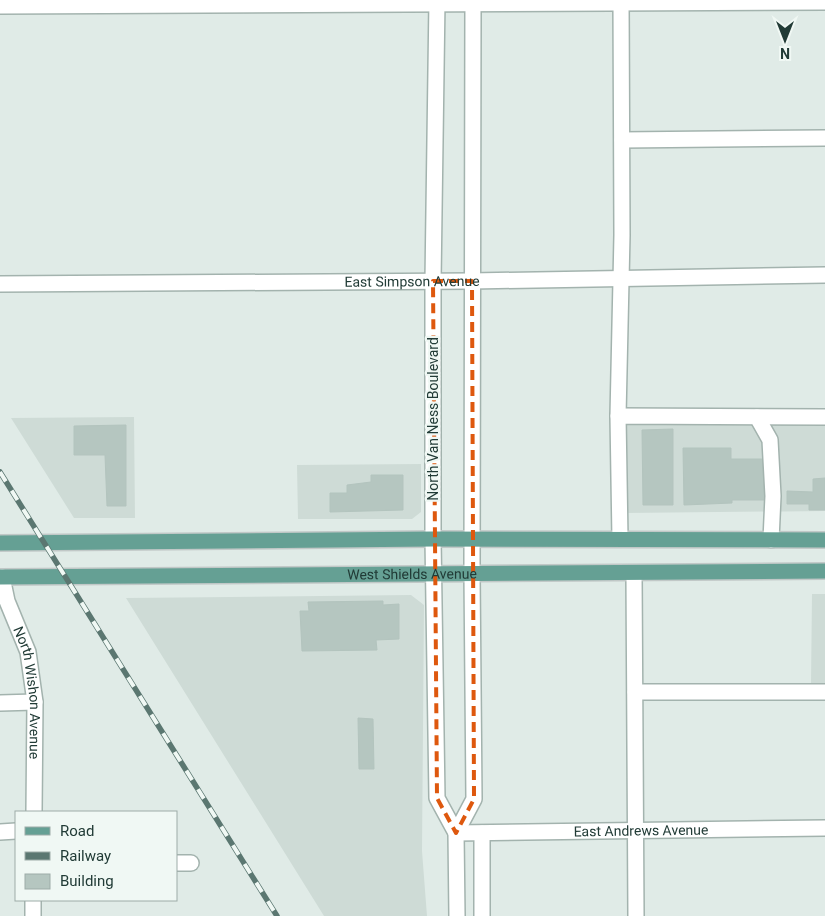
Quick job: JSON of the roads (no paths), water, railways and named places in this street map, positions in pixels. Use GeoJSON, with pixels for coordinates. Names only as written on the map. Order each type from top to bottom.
{"type":"FeatureCollection","features":[{"type":"Feature","properties":{"kind":"main road"},"geometry":{"type":"LineString","coordinates":[[0,543],[433,539],[825,540]]}},
{"type":"Feature","properties":{"kind":"main road","name":"West Shields Avenue"},"geometry":{"type":"LineString","coordinates":[[1,578],[825,572]]}},
{"type":"Feature","properties":{"kind":"street"},"geometry":{"type":"LineString","coordinates":[[0,6],[437,2],[825,2]]}},
{"type":"Feature","properties":{"kind":"street","name":"North Van Ness Boulevard"},"geometry":{"type":"LineString","coordinates":[[437,2],[433,281],[433,574],[437,798],[456,833],[457,916]]}},
{"type":"Feature","properties":{"kind":"street","name":"North Van Ness Boulevard"},"geometry":{"type":"LineString","coordinates":[[456,833],[474,799],[472,574],[473,2]]}},
{"type":"Feature","properties":{"kind":"street"},"geometry":{"type":"LineString","coordinates":[[620,539],[618,416],[622,140],[621,2]]}},
{"type":"Feature","properties":{"kind":"street"},"geometry":{"type":"LineString","coordinates":[[622,140],[825,138]]}},
{"type":"Feature","properties":{"kind":"street","name":"East Simpson Avenue"},"geometry":{"type":"LineString","coordinates":[[0,284],[472,281],[825,275]]}},
{"type":"Feature","properties":{"kind":"street"},"geometry":{"type":"LineString","coordinates":[[618,416],[825,417]]}},
{"type":"Feature","properties":{"kind":"street"},"geometry":{"type":"LineString","coordinates":[[757,417],[770,440],[773,496],[771,540]]}},
{"type":"Feature","properties":{"kind":"street"},"geometry":{"type":"LineString","coordinates":[[634,574],[636,916]]}},
{"type":"Feature","properties":{"kind":"street","name":"North Wishon Avenue"},"geometry":{"type":"LineString","coordinates":[[1,578],[7,601],[28,652],[35,702],[34,811]]}},
{"type":"Feature","properties":{"kind":"street"},"geometry":{"type":"LineString","coordinates":[[635,692],[825,692]]}},
{"type":"Feature","properties":{"kind":"street"},"geometry":{"type":"LineString","coordinates":[[0,703],[35,702]]}},
{"type":"Feature","properties":{"kind":"street","name":"East Andrews Avenue"},"geometry":{"type":"LineString","coordinates":[[456,833],[825,828]]}},
{"type":"Feature","properties":{"kind":"street"},"geometry":{"type":"LineString","coordinates":[[0,832],[15,831]]}},
{"type":"Feature","properties":{"kind":"street"},"geometry":{"type":"LineString","coordinates":[[482,833],[482,916]]}},
{"type":"Feature","properties":{"kind":"street"},"geometry":{"type":"LineString","coordinates":[[33,901],[33,916]]}},
{"type":"Feature","properties":{"kind":"railway"},"geometry":{"type":"LineString","coordinates":[[0,472],[277,916]]}}]}
